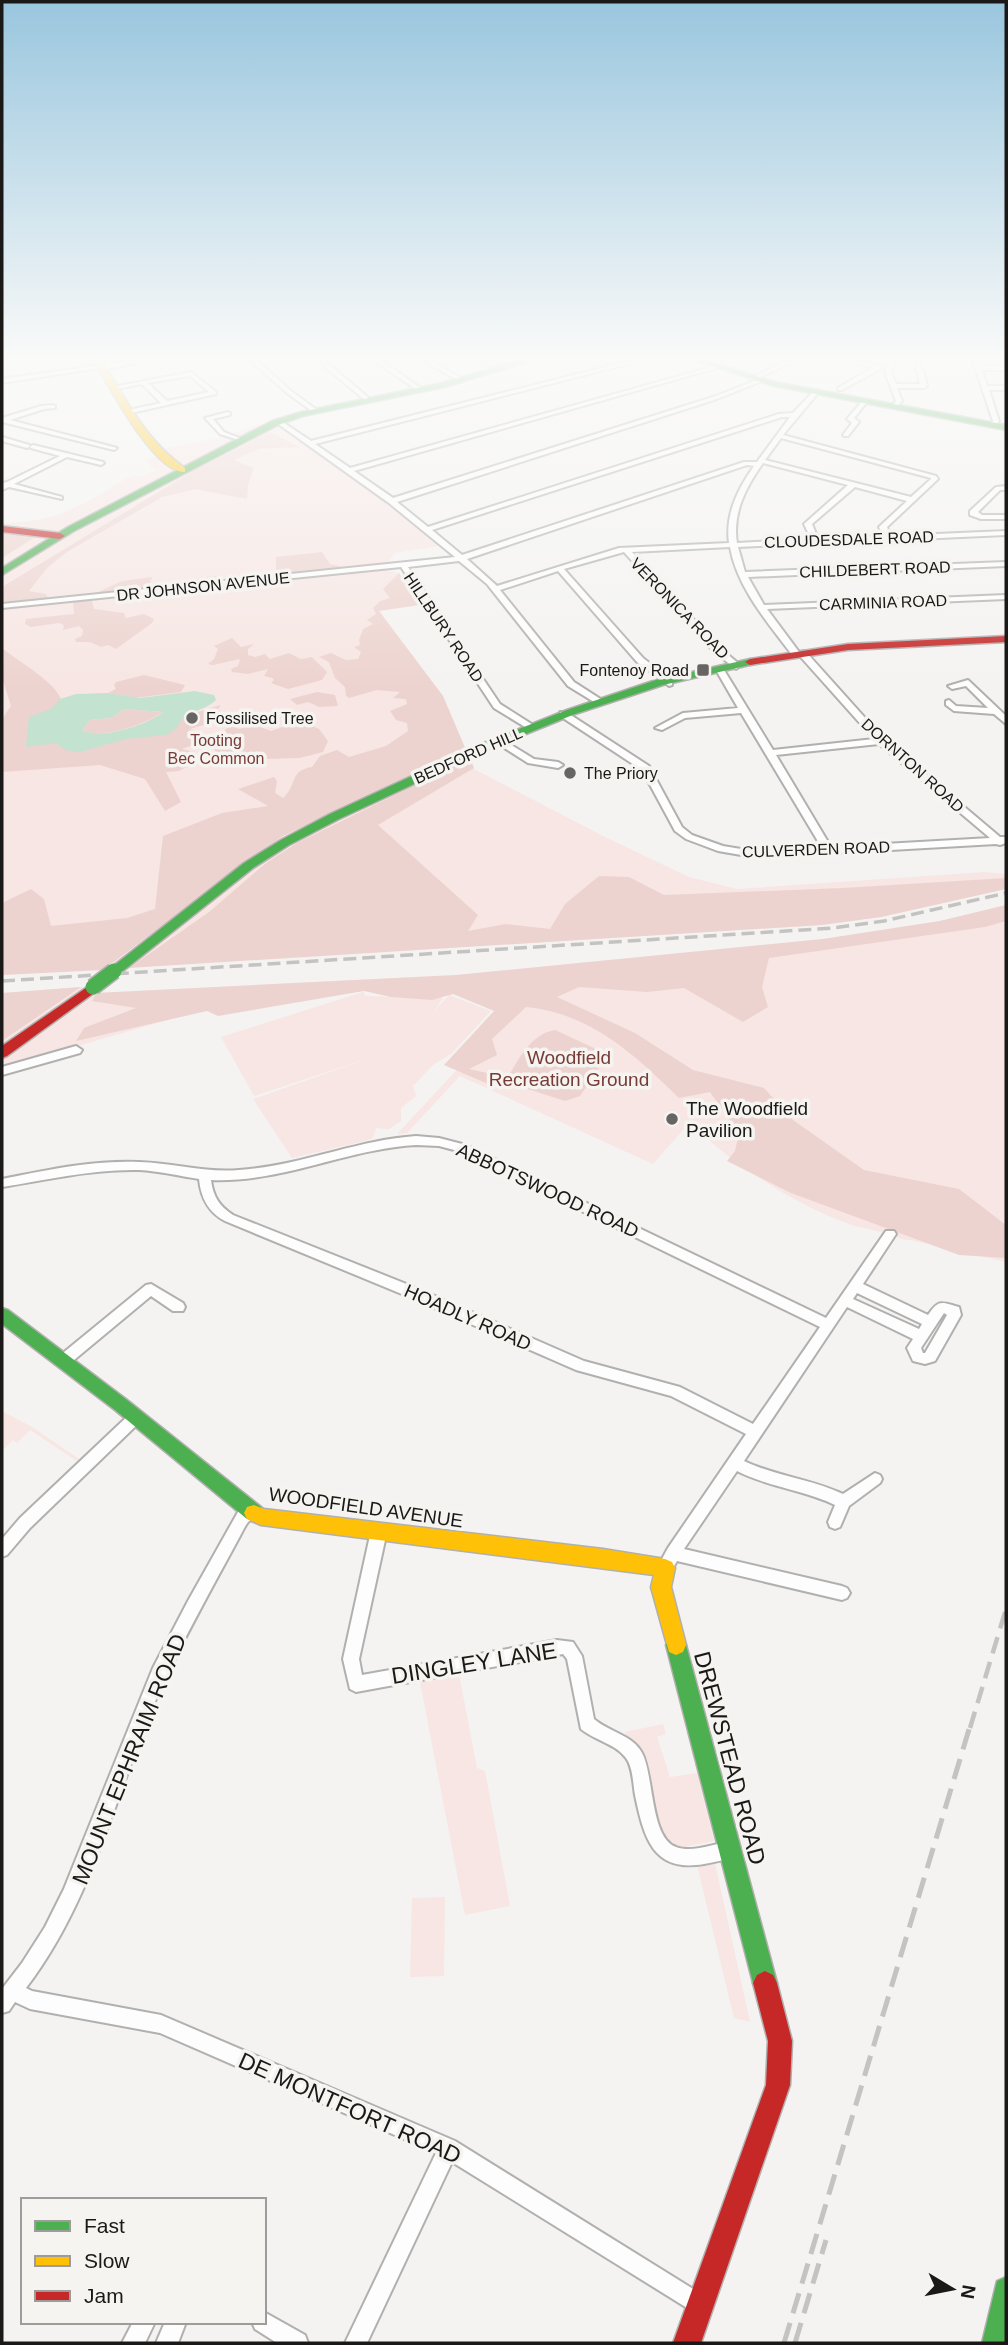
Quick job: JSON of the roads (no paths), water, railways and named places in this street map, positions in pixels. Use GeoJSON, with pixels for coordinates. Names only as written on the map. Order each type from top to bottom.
{"type":"FeatureCollection","features":[{"type":"Feature","properties":{"kind":"main road"},"geometry":{"type":"LineString","coordinates":[[2,572],[60,536],[181,470]]}},
{"type":"Feature","properties":{"kind":"main road"},"geometry":{"type":"LineString","coordinates":[[2,528],[60,536]]}},
{"type":"Feature","properties":{"kind":"main road","name":"BEDFORD HILL"},"geometry":{"type":"LineString","coordinates":[[2,1053],[93,987],[267,853],[301,833],[498,740],[599,702],[736,666],[799,653],[868,646],[1006,639]]}},
{"type":"Feature","properties":{"kind":"main road","name":"WOODFIELD AVENUE"},"geometry":{"type":"LineString","coordinates":[[2,1315],[63,1360],[251,1511],[274,1519],[603,1558],[665,1568]]}},
{"type":"Feature","properties":{"kind":"main road","name":"DREWSTEAD ROAD"},"geometry":{"type":"LineString","coordinates":[[665,1568],[661,1587],[780,2041],[778,2085],[687,2343]]}},
{"type":"Feature","properties":{"kind":"main road"},"geometry":{"type":"LineString","coordinates":[[996,2343],[1006,2290]]}},
{"type":"Feature","properties":{"kind":"street"},"geometry":{"type":"LineString","coordinates":[[4,485],[34,470]]}},
{"type":"Feature","properties":{"kind":"street"},"geometry":{"type":"LineString","coordinates":[[392,501],[488,470]]}},
{"type":"Feature","properties":{"kind":"street"},"geometry":{"type":"LineString","coordinates":[[428,529],[609,470]]}},
{"type":"Feature","properties":{"kind":"street","name":"HILLBURY ROAD"},"geometry":{"type":"LineString","coordinates":[[530,727],[497,706],[403,565],[462,558],[724,470]]}},
{"type":"Feature","properties":{"kind":"street"},"geometry":{"type":"LineString","coordinates":[[734,544],[734,514],[756,470]]}},
{"type":"Feature","properties":{"kind":"street"},"geometry":{"type":"LineString","coordinates":[[794,470],[913,500]]}},
{"type":"Feature","properties":{"kind":"street"},"geometry":{"type":"LineString","coordinates":[[887,537],[883,527],[935,479],[909,470]]}},
{"type":"Feature","properties":{"kind":"street"},"geometry":{"type":"LineString","coordinates":[[348,471],[428,529],[497,588],[571,684],[599,702]]}},
{"type":"Feature","properties":{"kind":"street"},"geometry":{"type":"LineString","coordinates":[[4,485],[60,498]]}},
{"type":"Feature","properties":{"kind":"street"},"geometry":{"type":"LineString","coordinates":[[815,540],[808,524],[854,485]]}},
{"type":"Feature","properties":{"kind":"street"},"geometry":{"type":"LineString","coordinates":[[1006,488],[997,488],[973,513],[981,517],[1006,517]]}},
{"type":"Feature","properties":{"kind":"street","name":"CLOUDESDALE ROAD"},"geometry":{"type":"LineString","coordinates":[[497,588],[609,551],[625,549],[1006,533]]}},
{"type":"Feature","properties":{"kind":"street","name":"DORNTON ROAD"},"geometry":{"type":"LineString","coordinates":[[734,544],[744,575],[761,607],[799,653],[881,741],[1003,841]]}},
{"type":"Feature","properties":{"kind":"street","name":"VERONICA ROAD"},"geometry":{"type":"LineString","coordinates":[[625,549],[716,649],[736,666]]}},
{"type":"Feature","properties":{"kind":"street","name":"CHILDEBERT ROAD"},"geometry":{"type":"LineString","coordinates":[[744,575],[1006,564]]}},
{"type":"Feature","properties":{"kind":"street","name":"DR JOHNSON AVENUE"},"geometry":{"type":"LineString","coordinates":[[2,606],[403,565]]}},
{"type":"Feature","properties":{"kind":"street"},"geometry":{"type":"LineString","coordinates":[[559,568],[640,660],[669,683]]}},
{"type":"Feature","properties":{"kind":"street","name":"CARMINIA ROAD"},"geometry":{"type":"LineString","coordinates":[[761,607],[1006,597]]}},
{"type":"Feature","properties":{"kind":"street"},"geometry":{"type":"LineString","coordinates":[[720,670],[828,850]]}},
{"type":"Feature","properties":{"kind":"street"},"geometry":{"type":"LineString","coordinates":[[952,685],[968,683],[1006,721]]}},
{"type":"Feature","properties":{"kind":"street"},"geometry":{"type":"LineString","coordinates":[[949,703],[954,708],[995,711]]}},
{"type":"Feature","properties":{"kind":"street"},"geometry":{"type":"LineString","coordinates":[[659,727],[683,716],[743,710]]}},
{"type":"Feature","properties":{"kind":"street","name":"CULVERDEN ROAD"},"geometry":{"type":"LineString","coordinates":[[563,714],[646,768],[672,821],[689,837],[721,849],[747,853],[1003,841]]}},
{"type":"Feature","properties":{"kind":"street"},"geometry":{"type":"LineString","coordinates":[[498,740],[531,761],[558,765]]}},
{"type":"Feature","properties":{"kind":"street"},"geometry":{"type":"LineString","coordinates":[[770,754],[881,741]]}},
{"type":"Feature","properties":{"kind":"street"},"geometry":{"type":"LineString","coordinates":[[2,1072],[76,1050]]}},
{"type":"Feature","properties":{"kind":"street","name":"ABBOTSWOOD ROAD"},"geometry":{"type":"LineString","coordinates":[[2,1183],[67,1171],[136,1166],[205,1175],[273,1170],[394,1142],[433,1140],[450,1143],[829,1325]]}},
{"type":"Feature","properties":{"kind":"street","name":"HOADLY ROAD"},"geometry":{"type":"LineString","coordinates":[[205,1175],[210,1201],[219,1213],[229,1218],[425,1297],[581,1366],[675,1391],[755,1432]]}},
{"type":"Feature","properties":{"kind":"street","name":"DREWSTEAD ROAD"},"geometry":{"type":"LineString","coordinates":[[665,1568],[890,1234]]}},
{"type":"Feature","properties":{"kind":"street"},"geometry":{"type":"LineString","coordinates":[[856,1287],[930,1322]]}},
{"type":"Feature","properties":{"kind":"street"},"geometry":{"type":"LineString","coordinates":[[63,1360],[151,1289],[178,1307]]}},
{"type":"Feature","properties":{"kind":"street"},"geometry":{"type":"LineString","coordinates":[[846,1301],[920,1336]]}},
{"type":"Feature","properties":{"kind":"street"},"geometry":{"type":"LineString","coordinates":[[941,1307],[954,1311],[930,1357],[925,1359],[918,1357],[914,1348],[920,1336],[941,1307]]}},
{"type":"Feature","properties":{"kind":"street"},"geometry":{"type":"LineString","coordinates":[[2,1550],[25,1523],[135,1417]]}},
{"type":"Feature","properties":{"kind":"street"},"geometry":{"type":"LineString","coordinates":[[735,1463],[753,1473],[792,1485],[809,1486],[844,1502]]}},
{"type":"Feature","properties":{"kind":"street"},"geometry":{"type":"LineString","coordinates":[[835,1522],[844,1502],[875,1479]]}},
{"type":"Feature","properties":{"kind":"street","name":"MOUNT EPHRAIM ROAD"},"geometry":{"type":"LineString","coordinates":[[7,1998],[51,1936],[73,1895],[162,1667],[243,1517],[251,1511]]}},
{"type":"Feature","properties":{"kind":"street","name":"DINGLEY LANE"},"geometry":{"type":"LineString","coordinates":[[379,1531],[351,1659],[356,1684],[567,1647],[574,1656],[587,1723],[594,1731],[631,1748],[636,1758],[654,1836],[662,1847],[671,1855],[682,1856],[730,1850]]}},
{"type":"Feature","properties":{"kind":"street"},"geometry":{"type":"LineString","coordinates":[[673,1553],[842,1593]]}},
{"type":"Feature","properties":{"kind":"street","name":"DE MONTFORT ROAD"},"geometry":{"type":"LineString","coordinates":[[7,1998],[161,2024],[448,2147],[699,2304]]}},
{"type":"Feature","properties":{"kind":"street"},"geometry":{"type":"LineString","coordinates":[[356,2343],[448,2147]]}},
{"type":"Feature","properties":{"kind":"street"},"geometry":{"type":"LineString","coordinates":[[133,2343],[144,2324]]}},
{"type":"Feature","properties":{"kind":"street"},"geometry":{"type":"LineString","coordinates":[[167,2343],[175,2324]]}},
{"type":"Feature","properties":{"kind":"street"},"geometry":{"type":"LineString","coordinates":[[265,2324],[297,2343]]}},
{"type":"Feature","properties":{"kind":"railway"},"geometry":{"type":"LineString","coordinates":[[2,981],[833,928],[884,921],[1006,893]]}},
{"type":"Feature","properties":{"kind":"railway"},"geometry":{"type":"LineString","coordinates":[[970,1728],[1006,1609]]}},
{"type":"Feature","properties":{"kind":"railway"},"geometry":{"type":"LineString","coordinates":[[784,2343],[970,1726]]}},
{"type":"Feature","properties":{"kind":"railway"},"geometry":{"type":"LineString","coordinates":[[795,2343],[826,2240]]}},
{"type":"Feature","properties":{"kind":"place","name":"Fontenoy Road"},"geometry":{"type":"Point","coordinates":[703,670]}},
{"type":"Feature","properties":{"kind":"place","name":"Fossilised Tree"},"geometry":{"type":"Point","coordinates":[192,718]}},
{"type":"Feature","properties":{"kind":"place","name":"The Priory"},"geometry":{"type":"Point","coordinates":[570,773]}},
{"type":"Feature","properties":{"kind":"place","name":"The Woodfield Pavilion"},"geometry":{"type":"Point","coordinates":[672,1119]}},
{"type":"Feature","properties":{"kind":"park label","name":"Tooting Bec Common"},"geometry":{"type":"Point","coordinates":[216,749]}},
{"type":"Feature","properties":{"kind":"park label","name":"Woodfield Recreation Ground"},"geometry":{"type":"Point","coordinates":[569,1068]}}]}
